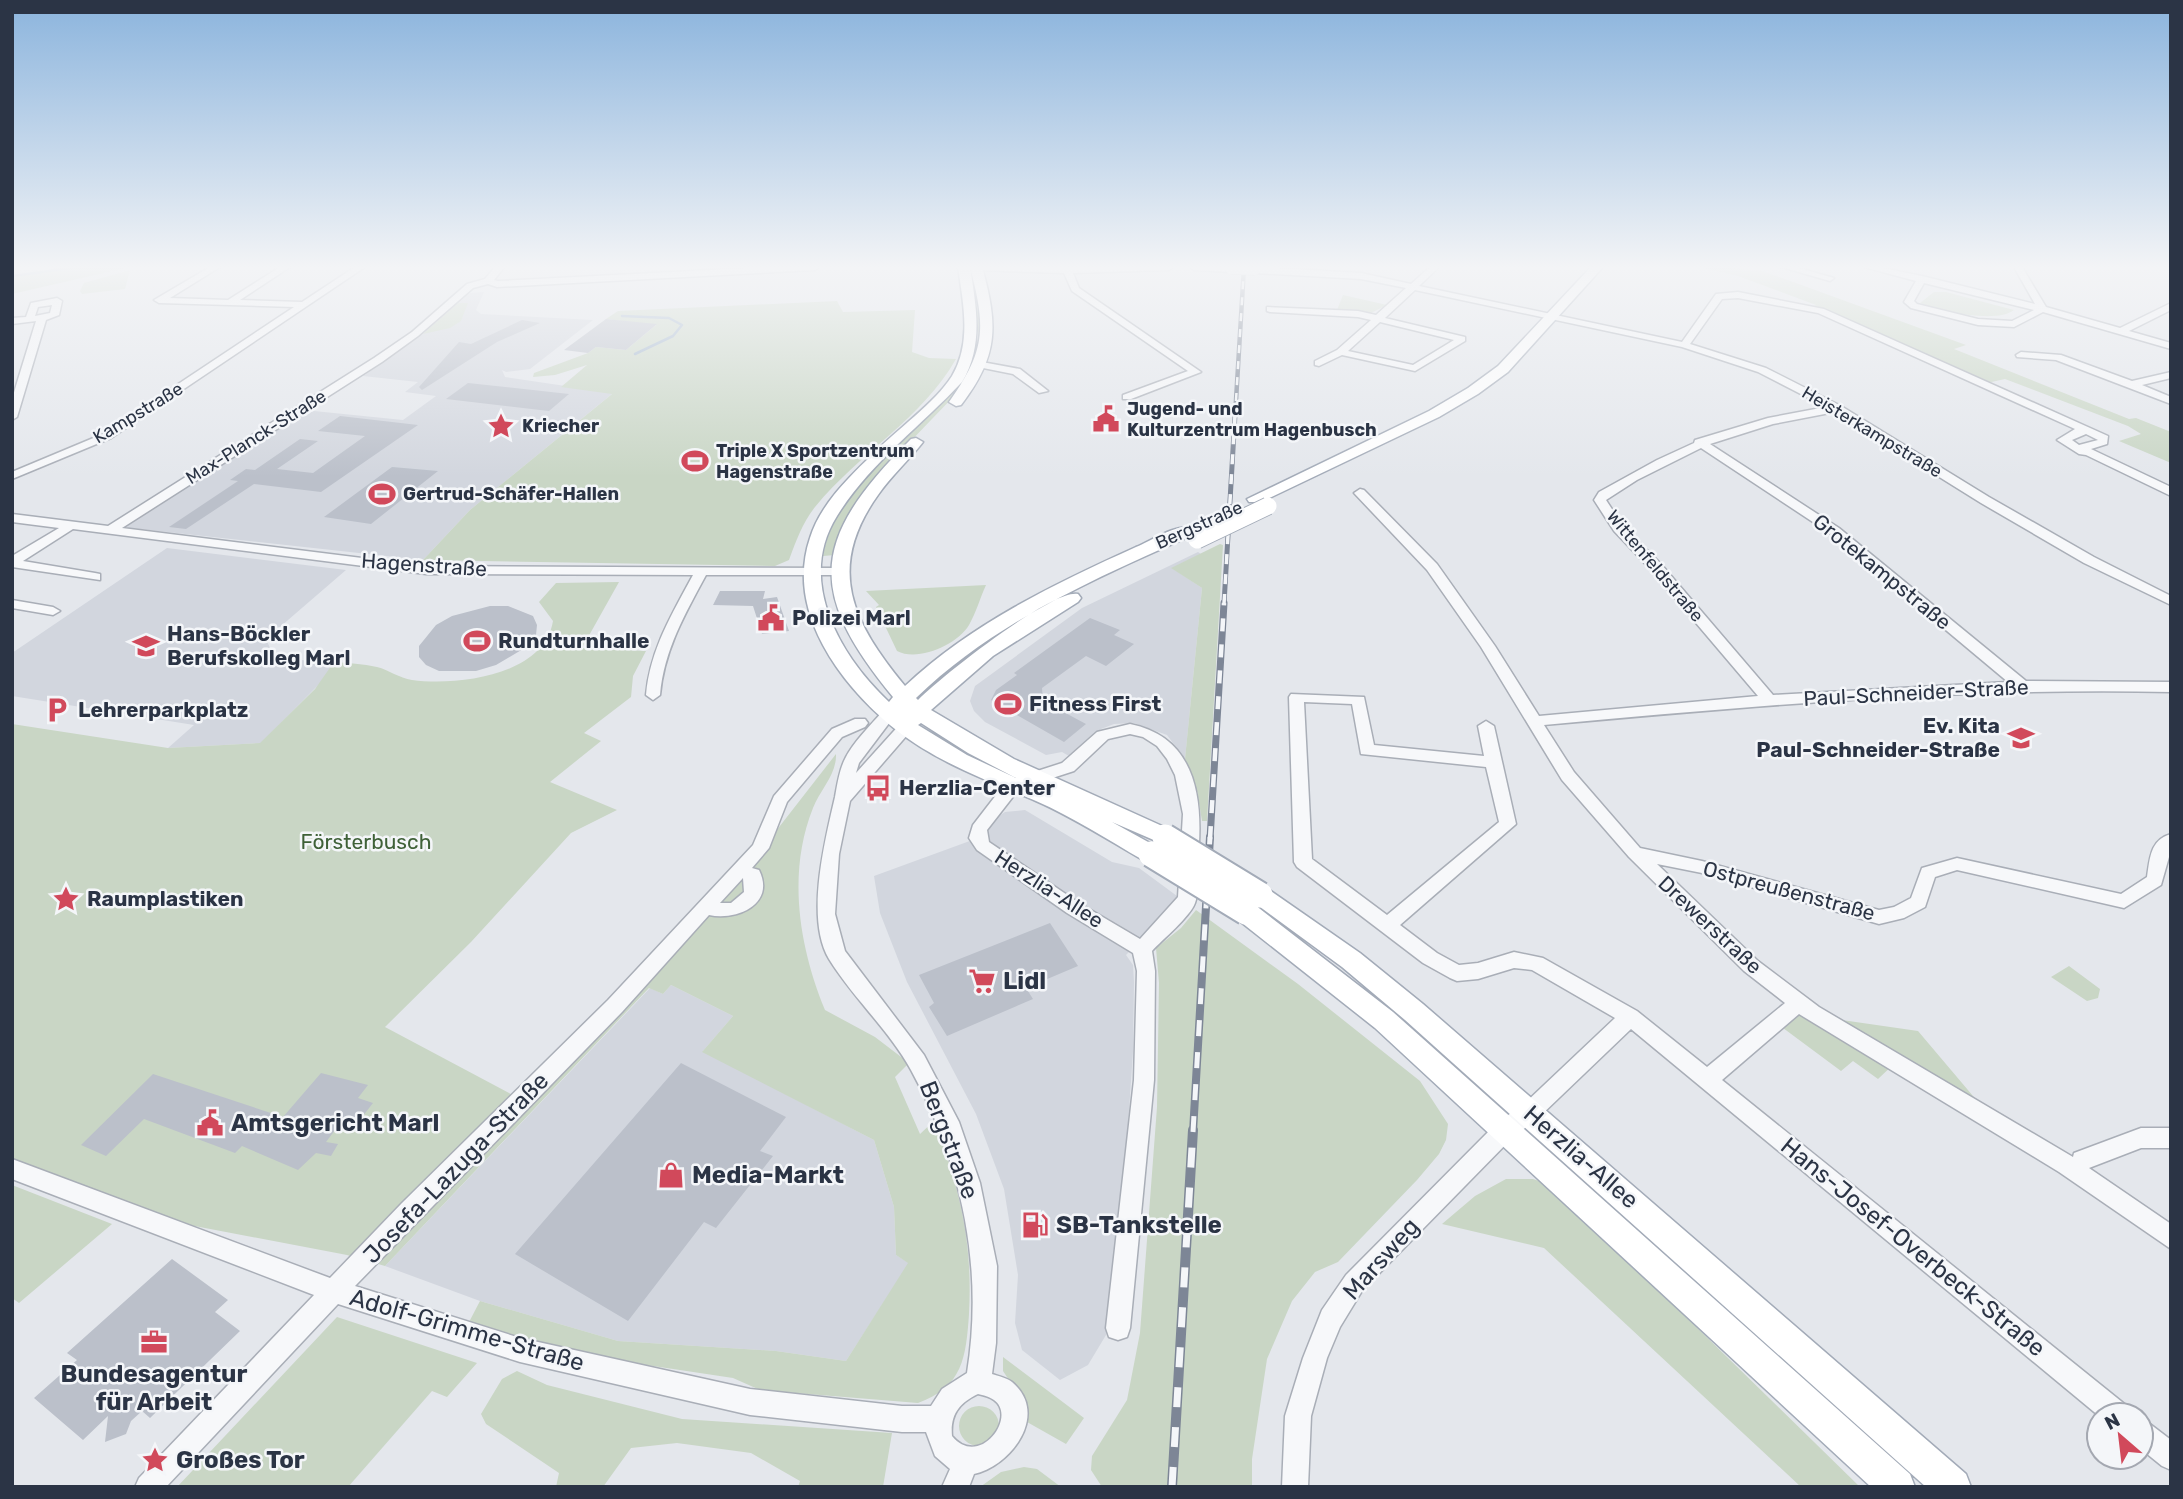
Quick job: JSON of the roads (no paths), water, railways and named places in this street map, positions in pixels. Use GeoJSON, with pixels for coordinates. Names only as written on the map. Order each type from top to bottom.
{"type":"FeatureCollection","features":[{"type":"Feature","properties":{"kind":"main road","name":"Herzlia-Allee"},"geometry":{"type":"LineString","coordinates":[[973,337],[970,357],[957,379],[844,495],[817,538],[812,573],[817,611],[827,638],[845,666],[888,713],[910,712],[1045,775],[1253,904],[1384,1020],[1518,1121],[1953,1487]]}},
{"type":"Feature","properties":{"kind":"main road"},"geometry":{"type":"LineString","coordinates":[[910,712],[855,628],[845,608],[839,572],[850,529],[878,483],[964,393],[982,365],[987,337]]}},
{"type":"Feature","properties":{"kind":"main road","name":"Bergstraße"},"geometry":{"type":"LineString","coordinates":[[910,712],[941,692],[1011,635],[1076,596],[1191,536],[1468,410],[1518,373],[1545,337]]}},
{"type":"Feature","properties":{"kind":"main road","name":"Bergstraße"},"geometry":{"type":"LineString","coordinates":[[910,712],[994,627],[1062,587],[1191,536]]}},
{"type":"Feature","properties":{"kind":"main road"},"geometry":{"type":"LineString","coordinates":[[941,692],[949,715],[1045,775]]}},
{"type":"Feature","properties":{"kind":"main road","name":"Herzlia-Allee"},"geometry":{"type":"LineString","coordinates":[[910,712],[929,742],[1013,785],[1157,845]]}},
{"type":"Feature","properties":{"kind":"main road","name":"Herzlia-Allee"},"geometry":{"type":"LineString","coordinates":[[1518,1121],[1897,1487]]}},
{"type":"Feature","properties":{"kind":"street"},"geometry":{"type":"LineString","coordinates":[[12,417],[33,337]]}},
{"type":"Feature","properties":{"kind":"street","name":"Kampstraße"},"geometry":{"type":"LineString","coordinates":[[12,475],[107,436],[256,337]]}},
{"type":"Feature","properties":{"kind":"street","name":"Max-Planck-Straße"},"geometry":{"type":"LineString","coordinates":[[109,531],[379,360],[411,337]]}},
{"type":"Feature","properties":{"kind":"street"},"geometry":{"type":"LineString","coordinates":[[1127,397],[1196,372],[1145,337]]}},
{"type":"Feature","properties":{"kind":"street"},"geometry":{"type":"LineString","coordinates":[[1318,363],[1341,352],[1357,337]]}},
{"type":"Feature","properties":{"kind":"street"},"geometry":{"type":"LineString","coordinates":[[1341,352],[1415,368],[1462,339],[1453,337]]}},
{"type":"Feature","properties":{"kind":"street","name":"Heisterkampstraße"},"geometry":{"type":"LineString","coordinates":[[1647,337],[1684,345],[1762,370],[1837,408],[1984,500],[2089,560],[2171,601]]}},
{"type":"Feature","properties":{"kind":"street"},"geometry":{"type":"LineString","coordinates":[[1684,345],[1690,337]]}},
{"type":"Feature","properties":{"kind":"street"},"geometry":{"type":"LineString","coordinates":[[1877,337],[2104,438],[2103,442],[2081,448],[2083,452]]}},
{"type":"Feature","properties":{"kind":"street"},"geometry":{"type":"LineString","coordinates":[[2141,337],[2171,346]]}},
{"type":"Feature","properties":{"kind":"street"},"geometry":{"type":"LineString","coordinates":[[2021,355],[2057,357],[2171,401]]}},
{"type":"Feature","properties":{"kind":"street"},"geometry":{"type":"LineString","coordinates":[[12,366],[28,363]]}},
{"type":"Feature","properties":{"kind":"street"},"geometry":{"type":"LineString","coordinates":[[982,365],[1016,371],[1043,391]]}},
{"type":"Feature","properties":{"kind":"street"},"geometry":{"type":"LineString","coordinates":[[2131,384],[2171,375]]}},
{"type":"Feature","properties":{"kind":"street","name":"Wittenfeldstraße"},"geometry":{"type":"LineString","coordinates":[[1770,701],[1656,568],[1618,528],[1600,500],[1603,495],[1650,467],[1699,442],[1783,416],[1837,408]]}},
{"type":"Feature","properties":{"kind":"street"},"geometry":{"type":"LineString","coordinates":[[2081,428],[2081,433],[2063,440],[2083,452],[2171,492]]}},
{"type":"Feature","properties":{"kind":"street","name":"Grotekampstraße"},"geometry":{"type":"LineString","coordinates":[[1699,442],[1835,531],[2024,687]]}},
{"type":"Feature","properties":{"kind":"street","name":"Drewerstraße"},"geometry":{"type":"LineString","coordinates":[[1360,493],[1432,567],[1536,722],[1568,776],[1635,853],[1751,966],[1798,1003],[2067,1165],[2171,1238]]}},
{"type":"Feature","properties":{"kind":"street","name":"Hagenstraße"},"geometry":{"type":"LineString","coordinates":[[12,518],[426,570],[839,572]]}},
{"type":"Feature","properties":{"kind":"street"},"geometry":{"type":"LineString","coordinates":[[13,562],[70,526]]}},
{"type":"Feature","properties":{"kind":"street"},"geometry":{"type":"LineString","coordinates":[[13,562],[95,576]]}},
{"type":"Feature","properties":{"kind":"street"},"geometry":{"type":"LineString","coordinates":[[653,695],[653,670],[701,572]]}},
{"type":"Feature","properties":{"kind":"street"},"geometry":{"type":"LineString","coordinates":[[12,604],[53,611]]}},
{"type":"Feature","properties":{"kind":"street","name":"Paul-Schneider-Straße"},"geometry":{"type":"LineString","coordinates":[[1536,722],[1770,701],[2024,687],[2171,687]]}},
{"type":"Feature","properties":{"kind":"street","name":"Hans-Josef-Overbeck-Straße"},"geometry":{"type":"LineString","coordinates":[[1493,762],[1367,750],[1359,700],[1296,697],[1303,862],[1430,958],[1457,973],[1514,960],[1536,963],[1630,1017],[1709,1078],[1875,1219],[2101,1401]]}},
{"type":"Feature","properties":{"kind":"street","name":"Bergstraße"},"geometry":{"type":"LineString","coordinates":[[841,801],[910,712]]}},
{"type":"Feature","properties":{"kind":"street","name":"Bergstraße"},"geometry":{"type":"LineString","coordinates":[[888,713],[851,762],[830,854],[826,914],[836,954],[917,1061],[948,1122],[969,1183],[978,1214],[985,1266],[984,1343],[978,1381]]}},
{"type":"Feature","properties":{"kind":"street","name":"Josefa-Lazuga-Straße"},"geometry":{"type":"LineString","coordinates":[[148,1487],[336,1293],[411,1211],[605,1016],[760,848],[780,800],[837,733],[860,723]]}},
{"type":"Feature","properties":{"kind":"street"},"geometry":{"type":"LineString","coordinates":[[1388,924],[1508,824],[1486,726]]}},
{"type":"Feature","properties":{"kind":"street"},"geometry":{"type":"LineString","coordinates":[[1045,775],[1068,767],[1103,736],[1120,730],[1153,734],[1161,738],[1174,756],[1188,796],[1193,831],[1186,903],[1142,949],[1146,971],[1144,1080],[1118,1328]]}},
{"type":"Feature","properties":{"kind":"street","name":"Herzlia-Allee"},"geometry":{"type":"LineString","coordinates":[[1013,785],[979,829],[978,838],[983,846],[1073,908],[1142,949]]}},
{"type":"Feature","properties":{"kind":"street","name":"Ostpreußenstraße"},"geometry":{"type":"LineString","coordinates":[[1635,853],[1702,867],[1879,917],[1898,913],[1919,902],[1928,873],[1957,864],[2124,901],[2155,880],[2160,849],[2171,840]]}},
{"type":"Feature","properties":{"kind":"street"},"geometry":{"type":"LineString","coordinates":[[705,907],[724,912],[741,909],[753,894],[753,875],[739,870]]}},
{"type":"Feature","properties":{"kind":"street"},"geometry":{"type":"LineString","coordinates":[[1709,1078],[1798,1003]]}},
{"type":"Feature","properties":{"kind":"street"},"geometry":{"type":"LineString","coordinates":[[1518,1121],[1630,1017]]}},
{"type":"Feature","properties":{"kind":"street","name":"Marsweg"},"geometry":{"type":"LineString","coordinates":[[1295,1487],[1298,1416],[1315,1358],[1331,1319],[1354,1283],[1518,1121]]}},
{"type":"Feature","properties":{"kind":"street"},"geometry":{"type":"LineString","coordinates":[[2082,1160],[2141,1138],[2171,1138]]}},
{"type":"Feature","properties":{"kind":"street","name":"Adolf-Grimme-Straße"},"geometry":{"type":"LineString","coordinates":[[12,1169],[336,1293],[520,1350],[750,1402],[902,1419],[939,1419]]}},
{"type":"Feature","properties":{"kind":"street"},"geometry":{"type":"LineString","coordinates":[[978,1381],[992,1384],[1005,1392],[1013,1406],[1013,1436],[999,1455],[960,1475],[953,1458],[943,1446],[939,1419],[950,1396],[964,1385],[978,1381]]}},
{"type":"Feature","properties":{"kind":"street"},"geometry":{"type":"LineString","coordinates":[[2155,1444],[2171,1457]]}},
{"type":"Feature","properties":{"kind":"waterway"},"geometry":{"type":"LineString","coordinates":[[635,354],[671,337]]}},
{"type":"Feature","properties":{"kind":"railway"},"geometry":{"type":"LineString","coordinates":[[1235,417],[1240,337]]}},
{"type":"Feature","properties":{"kind":"railway"},"geometry":{"type":"LineString","coordinates":[[1224,604],[1235,415]]}},
{"type":"Feature","properties":{"kind":"railway"},"geometry":{"type":"LineString","coordinates":[[1210,839],[1224,603]]}},
{"type":"Feature","properties":{"kind":"railway"},"geometry":{"type":"LineString","coordinates":[[1193,1132],[1210,837]]}},
{"type":"Feature","properties":{"kind":"railway"},"geometry":{"type":"LineString","coordinates":[[1172,1487],[1193,1130]]}},
{"type":"Feature","properties":{"kind":"place","name":"Jugend- und Kulturzentrum Hagenbusch"},"geometry":{"type":"Point","coordinates":[1106,419]}},
{"type":"Feature","properties":{"kind":"place","name":"Kriecher"},"geometry":{"type":"Point","coordinates":[501,426]}},
{"type":"Feature","properties":{"kind":"place","name":"Triple X Sportzentrum Hagenstraße"},"geometry":{"type":"Point","coordinates":[695,461]}},
{"type":"Feature","properties":{"kind":"place","name":"Gertrud-Schäfer-Hallen"},"geometry":{"type":"Point","coordinates":[382,494]}},
{"type":"Feature","properties":{"kind":"place","name":"Polizei Marl"},"geometry":{"type":"Point","coordinates":[771,618]}},
{"type":"Feature","properties":{"kind":"place","name":"Rundturnhalle"},"geometry":{"type":"Point","coordinates":[477,641]}},
{"type":"Feature","properties":{"kind":"place","name":"Hans-Böckler Berufskolleg Marl"},"geometry":{"type":"Point","coordinates":[146,646]}},
{"type":"Feature","properties":{"kind":"place","name":"Fitness First"},"geometry":{"type":"Point","coordinates":[1008,704]}},
{"type":"Feature","properties":{"kind":"place","name":"Lehrerparkplatz"},"geometry":{"type":"Point","coordinates":[57,710]}},
{"type":"Feature","properties":{"kind":"place","name":"Ev. Kita Paul-Schneider-Straße"},"geometry":{"type":"Point","coordinates":[2021,738]}},
{"type":"Feature","properties":{"kind":"place","name":"Herzlia-Center"},"geometry":{"type":"Point","coordinates":[878,788]}},
{"type":"Feature","properties":{"kind":"place","name":"Raumplastiken"},"geometry":{"type":"Point","coordinates":[66,899]}},
{"type":"Feature","properties":{"kind":"place","name":"Lidl"},"geometry":{"type":"Point","coordinates":[982,981]}},
{"type":"Feature","properties":{"kind":"place","name":"Amtsgericht Marl"},"geometry":{"type":"Point","coordinates":[210,1123]}},
{"type":"Feature","properties":{"kind":"place","name":"Media-Markt"},"geometry":{"type":"Point","coordinates":[671,1175]}},
{"type":"Feature","properties":{"kind":"place","name":"SB-Tankstelle"},"geometry":{"type":"Point","coordinates":[1035,1225]}},
{"type":"Feature","properties":{"kind":"place","name":"Bundesagentur für Arbeit"},"geometry":{"type":"Point","coordinates":[154,1342]}},
{"type":"Feature","properties":{"kind":"place","name":"Großes Tor"},"geometry":{"type":"Point","coordinates":[155,1460]}},
{"type":"Feature","properties":{"kind":"park label","name":"Försterbusch"},"geometry":{"type":"Point","coordinates":[366,842]}}]}
